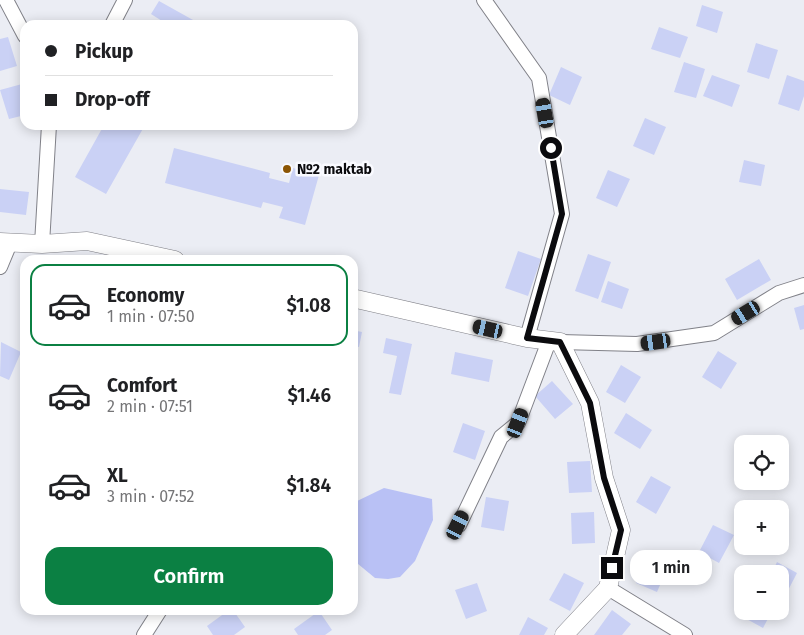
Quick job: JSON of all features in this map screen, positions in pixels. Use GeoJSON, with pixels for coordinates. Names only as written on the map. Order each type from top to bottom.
{"type":"FeatureCollection","features":[{"type":"Feature","properties":{"kind":"street"},"geometry":{"type":"LineString","coordinates":[[6,0],[20,27]]}},
{"type":"Feature","properties":{"kind":"street"},"geometry":{"type":"LineString","coordinates":[[115,20],[125,0]]}},
{"type":"Feature","properties":{"kind":"street"},"geometry":{"type":"LineString","coordinates":[[484,0],[539,78],[562,214],[527,338]]}},
{"type":"Feature","properties":{"kind":"street"},"geometry":{"type":"LineString","coordinates":[[42,244],[49,130]]}},
{"type":"Feature","properties":{"kind":"street"},"geometry":{"type":"LineString","coordinates":[[0,267],[5,242],[42,244],[87,241],[152,255]]}},
{"type":"Feature","properties":{"kind":"street"},"geometry":{"type":"LineString","coordinates":[[358,299],[527,338],[637,344],[714,333],[779,293],[804,285]]}},
{"type":"Feature","properties":{"kind":"street"},"geometry":{"type":"LineString","coordinates":[[458,525],[501,437],[518,423],[555,341]]}},
{"type":"Feature","properties":{"kind":"street"},"geometry":{"type":"LineString","coordinates":[[555,341],[590,403],[604,478],[621,530],[608,588],[564,635]]}},
{"type":"Feature","properties":{"kind":"street"},"geometry":{"type":"LineString","coordinates":[[608,588],[685,635]]}},
{"type":"Feature","properties":{"kind":"street"},"geometry":{"type":"LineString","coordinates":[[144,635],[157,615]]}},
{"type":"Feature","properties":{"kind":"shaded area"},"geometry":{"type":"Polygon","coordinates":[[[384,488],[432,499],[433,520],[415,561],[400,577],[388,579],[375,578],[358,564],[358,501],[384,488]]]}},
{"type":"Feature","properties":{"kind":"building"},"geometry":{"type":"Polygon","coordinates":[[[159,1],[193,20],[160,20],[151,14],[159,1]]]}},
{"type":"Feature","properties":{"kind":"building"},"geometry":{"type":"Polygon","coordinates":[[[702,5],[723,12],[717,33],[696,26],[702,5]]]}},
{"type":"Feature","properties":{"kind":"building"},"geometry":{"type":"Polygon","coordinates":[[[659,27],[688,37],[680,58],[651,49],[659,27]]]}},
{"type":"Feature","properties":{"kind":"building"},"geometry":{"type":"Polygon","coordinates":[[[8,37],[17,66],[0,71],[0,39],[8,37]]]}},
{"type":"Feature","properties":{"kind":"building"},"geometry":{"type":"Polygon","coordinates":[[[756,43],[778,50],[769,79],[747,72],[756,43]]]}},
{"type":"Feature","properties":{"kind":"building"},"geometry":{"type":"Polygon","coordinates":[[[684,62],[705,69],[696,98],[674,92],[684,62]]]}},
{"type":"Feature","properties":{"kind":"building"},"geometry":{"type":"Polygon","coordinates":[[[561,67],[582,77],[570,105],[549,95],[561,67]]]}},
{"type":"Feature","properties":{"kind":"building"},"geometry":{"type":"Polygon","coordinates":[[[712,75],[740,85],[732,107],[703,96],[712,75]]]}},
{"type":"Feature","properties":{"kind":"building"},"geometry":{"type":"Polygon","coordinates":[[[787,75],[804,81],[804,96],[799,111],[778,104],[787,75]]]}},
{"type":"Feature","properties":{"kind":"building"},"geometry":{"type":"Polygon","coordinates":[[[20,85],[20,116],[9,119],[0,90],[20,85]]]}},
{"type":"Feature","properties":{"kind":"building"},"geometry":{"type":"Polygon","coordinates":[[[645,118],[666,127],[654,155],[633,146],[645,118]]]}},
{"type":"Feature","properties":{"kind":"building"},"geometry":{"type":"Polygon","coordinates":[[[101,130],[142,130],[106,194],[75,177],[101,130]]]}},
{"type":"Feature","properties":{"kind":"building"},"geometry":{"type":"Polygon","coordinates":[[[174,148],[270,173],[269,178],[289,183],[293,168],[319,175],[305,225],[279,218],[283,207],[263,202],[261,208],[165,183],[174,148]]]}},
{"type":"Feature","properties":{"kind":"building"},"geometry":{"type":"Polygon","coordinates":[[[744,160],[765,165],[761,186],[739,182],[744,160]]]}},
{"type":"Feature","properties":{"kind":"building"},"geometry":{"type":"Polygon","coordinates":[[[608,170],[630,179],[617,207],[596,198],[608,170]]]}},
{"type":"Feature","properties":{"kind":"building"},"geometry":{"type":"Polygon","coordinates":[[[0,189],[29,192],[26,215],[0,212],[0,189]]]}},
{"type":"Feature","properties":{"kind":"building"},"geometry":{"type":"Polygon","coordinates":[[[518,251],[541,259],[528,296],[505,288],[518,251]]]}},
{"type":"Feature","properties":{"kind":"building"},"geometry":{"type":"Polygon","coordinates":[[[588,254],[611,262],[598,299],[575,291],[588,254]]]}},
{"type":"Feature","properties":{"kind":"building"},"geometry":{"type":"Polygon","coordinates":[[[759,259],[771,280],[737,300],[725,279],[759,259]]]}},
{"type":"Feature","properties":{"kind":"building"},"geometry":{"type":"Polygon","coordinates":[[[608,281],[629,289],[622,309],[601,302],[608,281]]]}},
{"type":"Feature","properties":{"kind":"building"},"geometry":{"type":"Polygon","coordinates":[[[804,305],[804,329],[800,330],[794,308],[804,305]]]}},
{"type":"Feature","properties":{"kind":"building"},"geometry":{"type":"Polygon","coordinates":[[[358,331],[362,332],[358,347],[358,331]]]}},
{"type":"Feature","properties":{"kind":"building"},"geometry":{"type":"Polygon","coordinates":[[[386,338],[412,344],[401,395],[389,393],[397,356],[383,353],[386,338]]]}},
{"type":"Feature","properties":{"kind":"building"},"geometry":{"type":"Polygon","coordinates":[[[1,342],[20,352],[20,354],[9,380],[0,376],[1,342]]]}},
{"type":"Feature","properties":{"kind":"building"},"geometry":{"type":"Polygon","coordinates":[[[718,351],[737,363],[721,389],[702,377],[718,351]]]}},
{"type":"Feature","properties":{"kind":"building"},"geometry":{"type":"Polygon","coordinates":[[[455,352],[493,360],[489,382],[451,374],[455,352]]]}},
{"type":"Feature","properties":{"kind":"building"},"geometry":{"type":"Polygon","coordinates":[[[621,365],[641,377],[625,403],[606,392],[621,365]]]}},
{"type":"Feature","properties":{"kind":"building"},"geometry":{"type":"Polygon","coordinates":[[[552,381],[573,404],[555,419],[535,396],[552,381]]]}},
{"type":"Feature","properties":{"kind":"building"},"geometry":{"type":"Polygon","coordinates":[[[626,413],[652,430],[640,449],[614,433],[626,413]]]}},
{"type":"Feature","properties":{"kind":"building"},"geometry":{"type":"Polygon","coordinates":[[[463,423],[485,431],[475,460],[453,452],[463,423]]]}},
{"type":"Feature","properties":{"kind":"building"},"geometry":{"type":"Polygon","coordinates":[[[590,461],[592,492],[569,493],[567,462],[590,461]]]}},
{"type":"Feature","properties":{"kind":"building"},"geometry":{"type":"Polygon","coordinates":[[[651,476],[671,487],[656,514],[636,502],[651,476]]]}},
{"type":"Feature","properties":{"kind":"building"},"geometry":{"type":"Polygon","coordinates":[[[486,497],[509,501],[504,531],[481,527],[486,497]]]}},
{"type":"Feature","properties":{"kind":"building"},"geometry":{"type":"Polygon","coordinates":[[[594,512],[595,543],[572,544],[571,513],[594,512]]]}},
{"type":"Feature","properties":{"kind":"building"},"geometry":{"type":"Polygon","coordinates":[[[713,525],[734,535],[719,563],[699,552],[713,525]]]}},
{"type":"Feature","properties":{"kind":"building"},"geometry":{"type":"Polygon","coordinates":[[[648,555],[669,564],[657,592],[636,583],[648,555]]]}},
{"type":"Feature","properties":{"kind":"building"},"geometry":{"type":"Polygon","coordinates":[[[789,569],[797,573],[789,588],[789,569]]]}},
{"type":"Feature","properties":{"kind":"building"},"geometry":{"type":"Polygon","coordinates":[[[564,573],[584,583],[570,611],[549,600],[564,573]]]}},
{"type":"Feature","properties":{"kind":"building"},"geometry":{"type":"Polygon","coordinates":[[[477,583],[487,611],[466,619],[455,590],[477,583]]]}},
{"type":"Feature","properties":{"kind":"building"},"geometry":{"type":"Polygon","coordinates":[[[612,610],[631,624],[622,635],[594,635],[612,610]]]}},
{"type":"Feature","properties":{"kind":"building"},"geometry":{"type":"Polygon","coordinates":[[[222,615],[237,615],[245,627],[234,635],[213,635],[207,626],[222,615]]]}},
{"type":"Feature","properties":{"kind":"building"},"geometry":{"type":"Polygon","coordinates":[[[313,615],[322,615],[332,630],[325,635],[298,635],[294,629],[313,615]]]}},
{"type":"Feature","properties":{"kind":"building"},"geometry":{"type":"Polygon","coordinates":[[[528,617],[548,628],[544,635],[519,635],[528,617]]]}},
{"type":"Feature","properties":{"kind":"building"},"geometry":{"type":"Polygon","coordinates":[[[748,620],[767,620],[763,628],[748,620]]]}},
{"type":"Feature","properties":{"kind":"place","name":"№2 maktab"},"geometry":{"type":"Point","coordinates":[287,169]}},
{"type":"Feature","properties":{"kind":"route"},"geometry":{"type":"LineString","coordinates":[[551,148],[562,214],[527,338],[560,342],[590,403],[604,478],[621,530],[612,568]]}}]}
